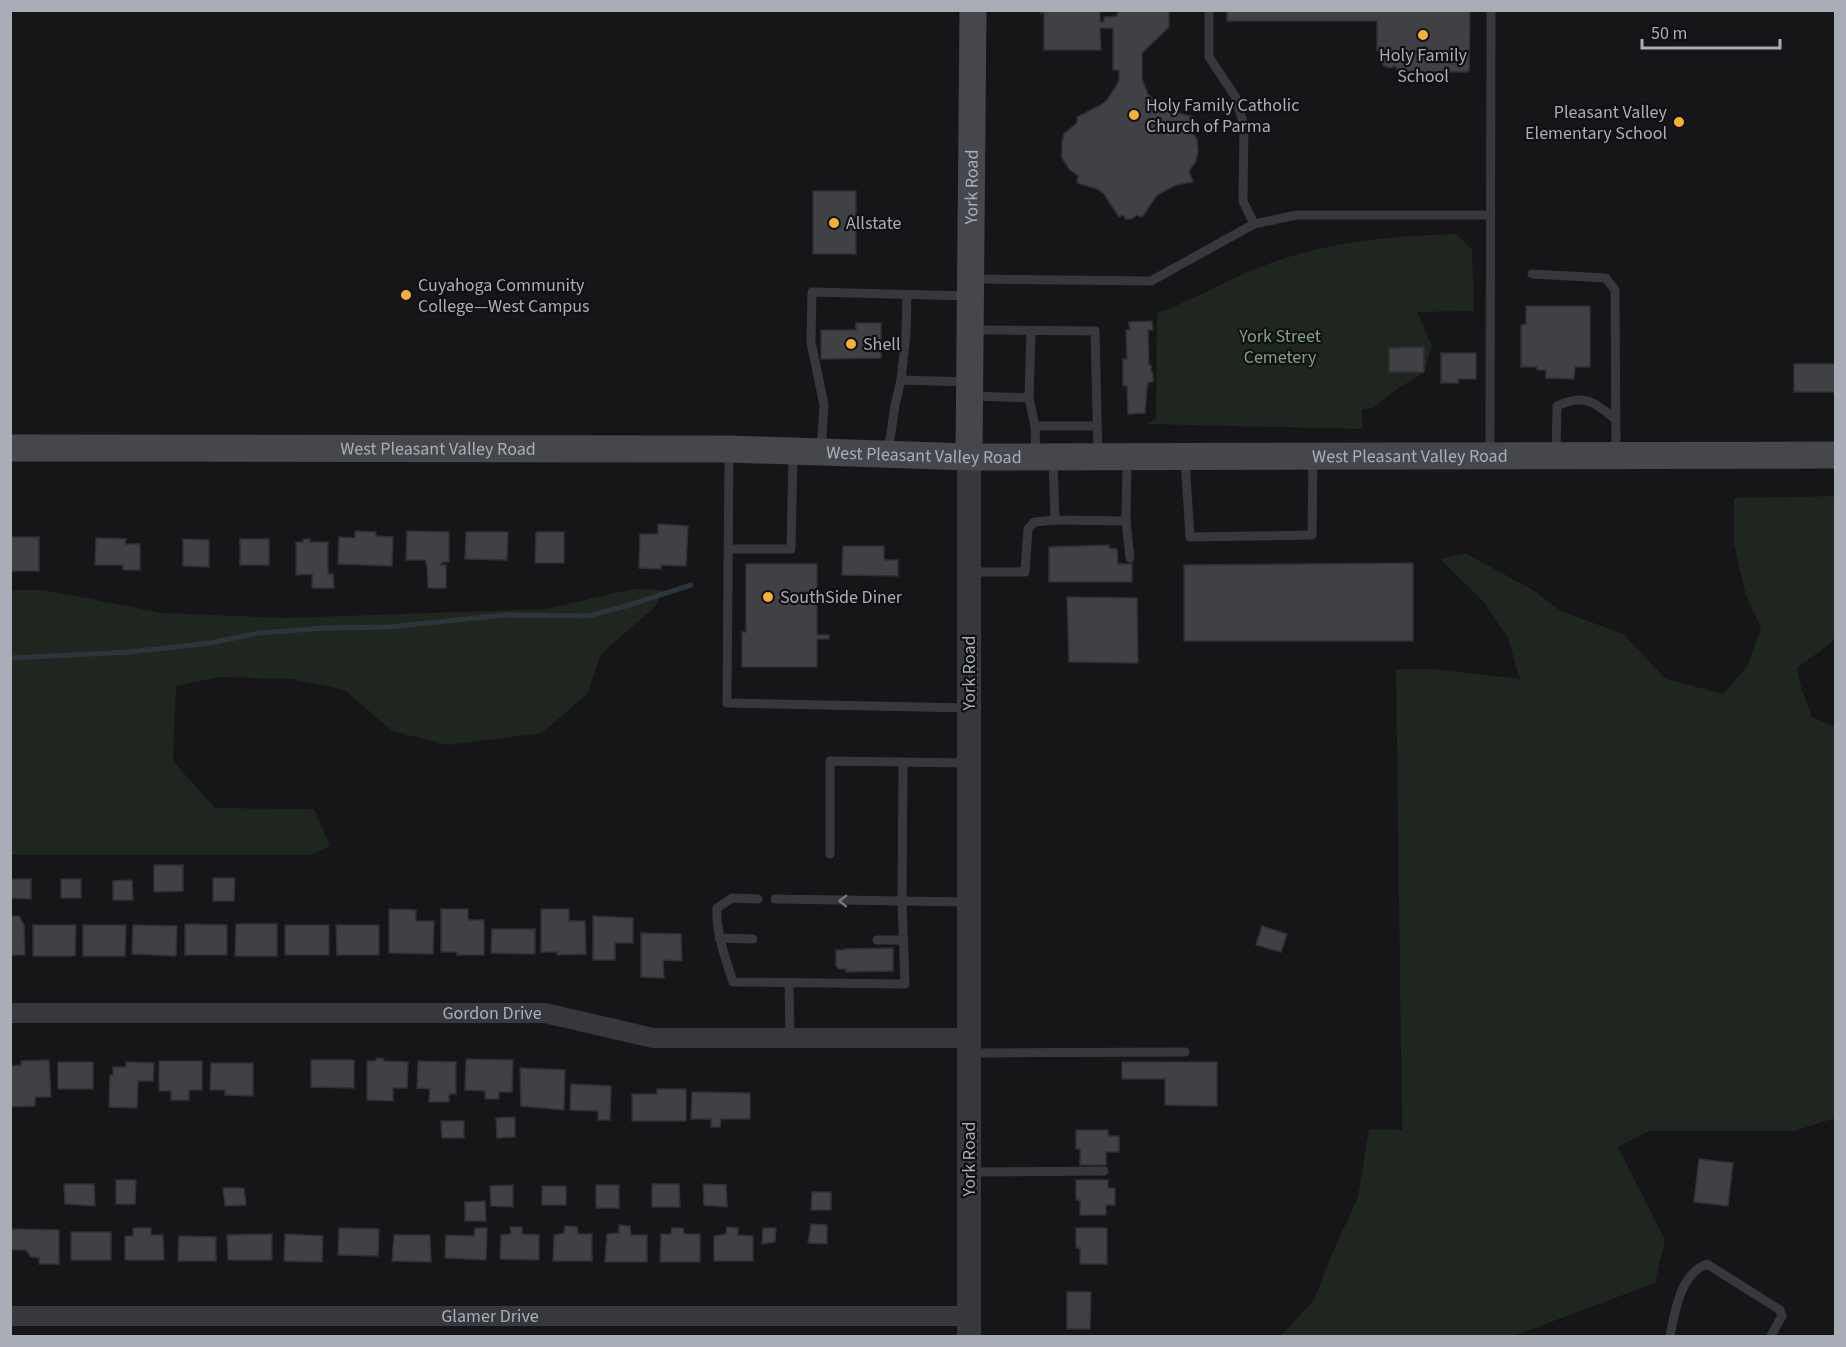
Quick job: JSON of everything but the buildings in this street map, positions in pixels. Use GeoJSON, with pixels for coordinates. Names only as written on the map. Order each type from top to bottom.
{"type":"FeatureCollection","features":[{"type":"Feature","properties":{"kind":"main road","name":"York Road"},"geometry":{"type":"LineString","coordinates":[[969,457],[973,10]]}},
{"type":"Feature","properties":{"kind":"main road","name":"West Pleasant Valley Road"},"geometry":{"type":"LineString","coordinates":[[10,448],[729,449],[969,457],[1836,454]]}},
{"type":"Feature","properties":{"kind":"street","name":"York Road"},"geometry":{"type":"LineString","coordinates":[[969,457],[969,1326]]}},
{"type":"Feature","properties":{"kind":"street","name":"Gordon Drive"},"geometry":{"type":"LineString","coordinates":[[10,1013],[544,1013],[652,1038],[790,1038],[969,1046]]}},
{"type":"Feature","properties":{"kind":"street","name":"Glamer Drive"},"geometry":{"type":"LineString","coordinates":[[10,1316],[969,1326]]}},
{"type":"Feature","properties":{"kind":"lane"},"geometry":{"type":"LineString","coordinates":[[1209,10],[1209,57],[1235,96],[1244,125],[1243,201],[1254,224]]}},
{"type":"Feature","properties":{"kind":"lane"},"geometry":{"type":"LineString","coordinates":[[1490,455],[1491,10]]}},
{"type":"Feature","properties":{"kind":"lane"},"geometry":{"type":"LineString","coordinates":[[821,452],[824,405],[812,342],[812,292],[906,294],[971,287],[1152,281],[1254,224],[1297,215],[1491,215]]}},
{"type":"Feature","properties":{"kind":"lane"},"geometry":{"type":"LineString","coordinates":[[1532,274],[1606,278],[1615,290],[1616,455]]}},
{"type":"Feature","properties":{"kind":"lane"},"geometry":{"type":"LineString","coordinates":[[888,454],[901,380],[906,334],[906,294]]}},
{"type":"Feature","properties":{"kind":"lane"},"geometry":{"type":"LineString","coordinates":[[970,330],[1095,331],[1098,457]]}},
{"type":"Feature","properties":{"kind":"lane"},"geometry":{"type":"LineString","coordinates":[[1031,331],[1029,398],[1045,457],[1055,520]]}},
{"type":"Feature","properties":{"kind":"lane"},"geometry":{"type":"LineString","coordinates":[[901,380],[1029,398]]}},
{"type":"Feature","properties":{"kind":"lane"},"geometry":{"type":"LineString","coordinates":[[1556,455],[1557,406],[1567,401],[1583,400],[1596,403],[1616,419]]}},
{"type":"Feature","properties":{"kind":"lane"},"geometry":{"type":"LineString","coordinates":[[1035,426],[1097,426]]}},
{"type":"Feature","properties":{"kind":"lane"},"geometry":{"type":"LineString","coordinates":[[729,449],[727,703],[969,708]]}},
{"type":"Feature","properties":{"kind":"lane"},"geometry":{"type":"LineString","coordinates":[[729,549],[791,549],[793,452]]}},
{"type":"Feature","properties":{"kind":"lane"},"geometry":{"type":"LineString","coordinates":[[1185,457],[1190,537],[1312,535],[1314,455]]}},
{"type":"Feature","properties":{"kind":"lane"},"geometry":{"type":"LineString","coordinates":[[1127,457],[1126,521],[1130,558]]}},
{"type":"Feature","properties":{"kind":"lane"},"geometry":{"type":"LineString","coordinates":[[969,572],[1025,572],[1028,529],[1034,522],[1126,521]]}},
{"type":"Feature","properties":{"kind":"lane"},"geometry":{"type":"LineString","coordinates":[[830,854],[830,761],[969,763]]}},
{"type":"Feature","properties":{"kind":"lane"},"geometry":{"type":"LineString","coordinates":[[758,899],[732,898],[717,908],[716,925],[733,982],[905,984],[902,902],[903,762]]}},
{"type":"Feature","properties":{"kind":"lane"},"geometry":{"type":"LineString","coordinates":[[775,899],[969,902]]}},
{"type":"Feature","properties":{"kind":"lane"},"geometry":{"type":"LineString","coordinates":[[719,938],[753,939]]}},
{"type":"Feature","properties":{"kind":"lane"},"geometry":{"type":"LineString","coordinates":[[877,940],[903,940]]}},
{"type":"Feature","properties":{"kind":"lane"},"geometry":{"type":"LineString","coordinates":[[789,983],[790,1038]]}},
{"type":"Feature","properties":{"kind":"lane"},"geometry":{"type":"LineString","coordinates":[[969,1046],[1185,1052]]}},
{"type":"Feature","properties":{"kind":"lane"},"geometry":{"type":"LineString","coordinates":[[969,1172],[1104,1171]]}},
{"type":"Feature","properties":{"kind":"lane"},"geometry":{"type":"LineString","coordinates":[[1670,1336],[1682,1289],[1697,1268],[1707,1264],[1780,1310],[1782,1316],[1771,1336]]}},
{"type":"Feature","properties":{"kind":"green space","name":"York Street Cemetery"},"geometry":{"type":"Polygon","coordinates":[[[1456,234],[1472,250],[1474,311],[1417,312],[1432,346],[1424,372],[1391,393],[1373,408],[1362,409],[1362,429],[1148,424],[1156,418],[1157,313],[1245,273],[1306,252],[1381,239],[1456,234]]]}},
{"type":"Feature","properties":{"kind":"green space"},"geometry":{"type":"Polygon","coordinates":[[[1835,496],[1835,637],[1831,643],[1797,668],[1812,717],[1835,727],[1835,1118],[1794,1131],[1649,1131],[1618,1147],[1665,1240],[1655,1283],[1513,1336],[1281,1336],[1314,1300],[1358,1197],[1369,1129],[1402,1130],[1396,669],[1431,669],[1520,679],[1508,638],[1483,601],[1440,559],[1465,553],[1533,590],[1561,611],[1623,634],[1666,679],[1723,694],[1748,665],[1761,628],[1746,595],[1734,544],[1734,498],[1835,496]]]}},
{"type":"Feature","properties":{"kind":"green space"},"geometry":{"type":"Polygon","coordinates":[[[633,589],[662,590],[655,607],[601,654],[587,694],[542,733],[448,745],[392,731],[345,690],[292,679],[220,677],[176,686],[173,761],[215,808],[314,809],[330,846],[311,855],[11,855],[11,590],[43,590],[163,613],[285,618],[546,609],[633,589]]]}},
{"type":"Feature","properties":{"kind":"waterway"},"geometry":{"type":"LineString","coordinates":[[10,658],[130,652],[210,643],[259,633],[325,628],[389,627],[505,615],[588,616],[691,585]]}},
{"type":"Feature","properties":{"kind":"place","name":"Holy Family School"},"geometry":{"type":"Point","coordinates":[1423,35]}},
{"type":"Feature","properties":{"kind":"place","name":"Holy Family Catholic Church of Parma"},"geometry":{"type":"Point","coordinates":[1134,115]}},
{"type":"Feature","properties":{"kind":"place","name":"Pleasant Valley Elementary School"},"geometry":{"type":"Point","coordinates":[1679,122]}},
{"type":"Feature","properties":{"kind":"place","name":"Allstate"},"geometry":{"type":"Point","coordinates":[834,223]}},
{"type":"Feature","properties":{"kind":"place","name":"Cuyahoga Community College—West Campus"},"geometry":{"type":"Point","coordinates":[406,295]}},
{"type":"Feature","properties":{"kind":"place","name":"Shell"},"geometry":{"type":"Point","coordinates":[851,344]}},
{"type":"Feature","properties":{"kind":"place","name":"SouthSide Diner"},"geometry":{"type":"Point","coordinates":[768,597]}}]}
